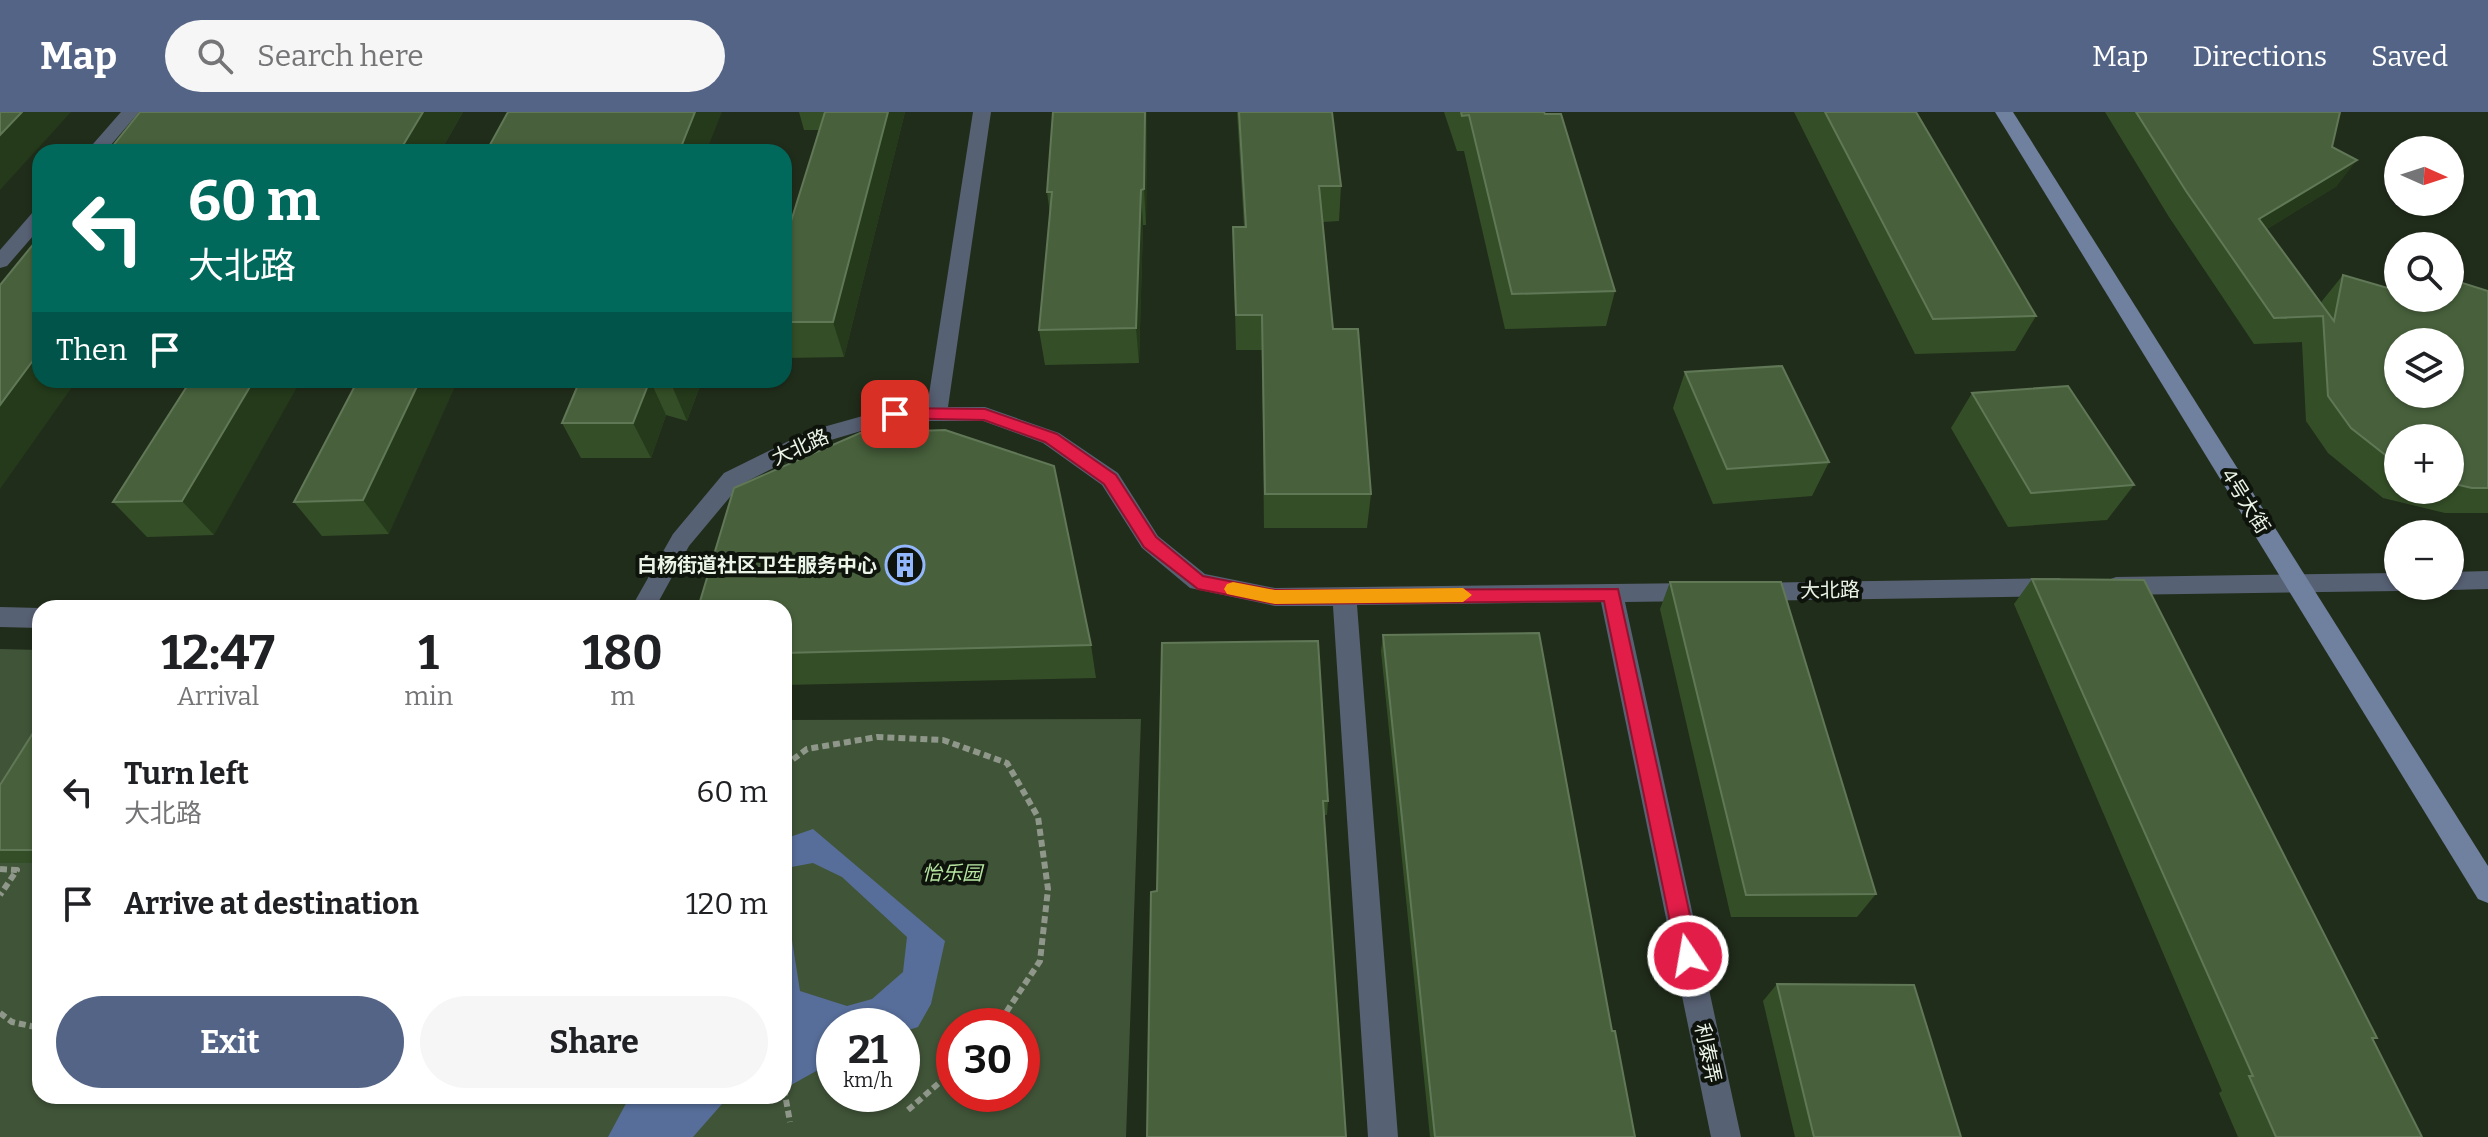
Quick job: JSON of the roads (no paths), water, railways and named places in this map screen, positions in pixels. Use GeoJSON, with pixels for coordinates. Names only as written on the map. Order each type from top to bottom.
{"type":"FeatureCollection","features":[{"type":"Feature","properties":{"kind":"street"},"geometry":{"type":"LineString","coordinates":[[102,144],[130,112]]}},
{"type":"Feature","properties":{"kind":"street"},"geometry":{"type":"LineString","coordinates":[[936,414],[982,112]]}},
{"type":"Feature","properties":{"kind":"street","name":"4号大街"},"geometry":{"type":"LineString","coordinates":[[2004,112],[2488,890]]}},
{"type":"Feature","properties":{"kind":"street"},"geometry":{"type":"LineString","coordinates":[[0,262],[32,225]]}},
{"type":"Feature","properties":{"kind":"street","name":"大北路"},"geometry":{"type":"LineString","coordinates":[[647,600],[681,540],[732,479],[817,436],[895,414],[985,414],[1051,438],[1110,479],[1150,542],[1198,582],[1275,597],[2384,582]]}},
{"type":"Feature","properties":{"kind":"street"},"geometry":{"type":"LineString","coordinates":[[2464,581],[2488,580]]}},
{"type":"Feature","properties":{"kind":"street","name":"利泰弄"},"geometry":{"type":"LineString","coordinates":[[1611,594],[1726,1137]]}},
{"type":"Feature","properties":{"kind":"street"},"geometry":{"type":"LineString","coordinates":[[1344,596],[1383,1137]]}},
{"type":"Feature","properties":{"kind":"street"},"geometry":{"type":"LineString","coordinates":[[0,617],[32,618]]}},
{"type":"Feature","properties":{"kind":"water"},"geometry":{"type":"Polygon","coordinates":[[[813,829],[945,941],[931,1004],[920,1023],[920,1008],[816,1008],[816,1071],[792,1085],[792,940],[800,991],[847,1006],[872,999],[903,972],[907,937],[842,877],[813,863],[792,867],[792,836],[813,829]]]}},
{"type":"Feature","properties":{"kind":"water"},"geometry":{"type":"Polygon","coordinates":[[[626,1104],[722,1104],[693,1137],[608,1137],[626,1104]]]}},
{"type":"Feature","properties":{"kind":"place","name":"白杨街道社区卫生服务中心"},"geometry":{"type":"Point","coordinates":[905,565]}},
{"type":"Feature","properties":{"kind":"park label","name":"怡乐园"},"geometry":{"type":"Point","coordinates":[952,873]}}]}
